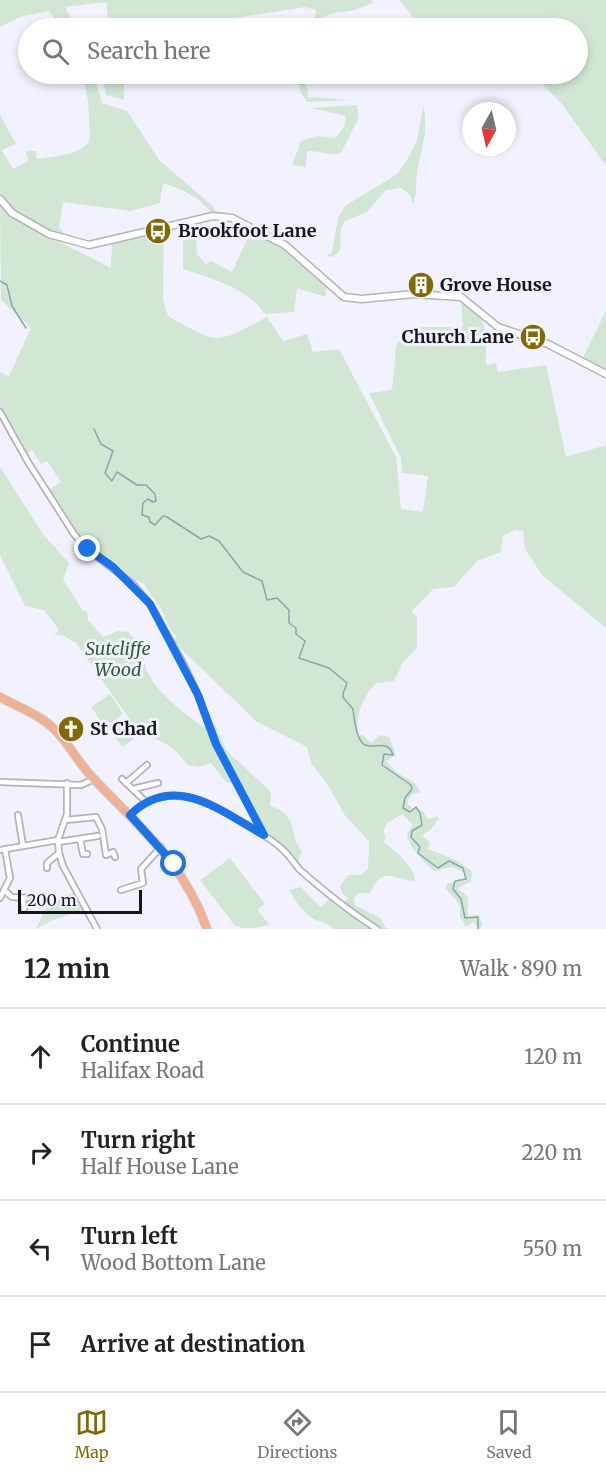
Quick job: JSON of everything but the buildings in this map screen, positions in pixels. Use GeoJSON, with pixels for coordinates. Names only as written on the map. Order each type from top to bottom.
{"type":"FeatureCollection","features":[{"type":"Feature","properties":{"kind":"main road"},"geometry":{"type":"LineString","coordinates":[[0,697],[42,719],[56,730],[76,760],[161,848],[189,886],[207,929]]}},
{"type":"Feature","properties":{"kind":"street"},"geometry":{"type":"LineString","coordinates":[[0,199],[12,213],[49,234],[88,245],[224,216],[254,227],[285,245],[344,297],[362,299],[414,294],[461,297],[498,327],[548,344],[606,374]]}},
{"type":"Feature","properties":{"kind":"street"},"geometry":{"type":"LineString","coordinates":[[0,412],[19,447],[75,534],[88,549],[133,584],[150,604],[198,695],[216,744],[264,835]]}},
{"type":"Feature","properties":{"kind":"street"},"geometry":{"type":"LineString","coordinates":[[126,783],[147,765]]}},
{"type":"Feature","properties":{"kind":"street"},"geometry":{"type":"LineString","coordinates":[[0,782],[81,784],[94,779]]}},
{"type":"Feature","properties":{"kind":"street"},"geometry":{"type":"LineString","coordinates":[[122,779],[147,803]]}},
{"type":"Feature","properties":{"kind":"street"},"geometry":{"type":"LineString","coordinates":[[67,783],[66,820],[58,841],[59,853],[63,866],[97,929]]}},
{"type":"Feature","properties":{"kind":"street"},"geometry":{"type":"LineString","coordinates":[[133,789],[158,783]]}},
{"type":"Feature","properties":{"kind":"street"},"geometry":{"type":"LineString","coordinates":[[130,815],[147,803],[173,795],[203,800],[264,835],[335,899],[377,929]]}},
{"type":"Feature","properties":{"kind":"street"},"geometry":{"type":"LineString","coordinates":[[18,815],[23,846]]}},
{"type":"Feature","properties":{"kind":"street"},"geometry":{"type":"LineString","coordinates":[[66,820],[96,817],[102,829],[106,855],[113,852],[115,857]]}},
{"type":"Feature","properties":{"kind":"street"},"geometry":{"type":"LineString","coordinates":[[0,898],[10,878],[3,849],[98,836]]}},
{"type":"Feature","properties":{"kind":"street"},"geometry":{"type":"LineString","coordinates":[[80,839],[83,855],[87,854]]}},
{"type":"Feature","properties":{"kind":"street"},"geometry":{"type":"LineString","coordinates":[[121,890],[146,883],[141,869],[161,848]]}},
{"type":"Feature","properties":{"kind":"street"},"geometry":{"type":"LineString","coordinates":[[47,868],[48,863],[59,853]]}},
{"type":"Feature","properties":{"kind":"street"},"geometry":{"type":"LineString","coordinates":[[5,891],[12,897],[26,898],[24,909]]}},
{"type":"Feature","properties":{"kind":"green space"},"geometry":{"type":"Polygon","coordinates":[[[0,0],[372,0],[373,3],[330,14],[324,18],[314,18],[316,10],[305,7],[234,18],[108,18],[106,2],[65,7],[71,18],[54,18],[49,11],[20,17],[0,27],[0,0]]]}},
{"type":"Feature","properties":{"kind":"green space"},"geometry":{"type":"Polygon","coordinates":[[[399,0],[606,0],[606,166],[562,104],[542,84],[588,84],[588,18],[414,18],[399,0]]]}},
{"type":"Feature","properties":{"kind":"green space"},"geometry":{"type":"Polygon","coordinates":[[[84,84],[97,84],[102,103],[127,111],[160,161],[214,207],[215,212],[211,213],[190,194],[163,183],[160,203],[130,211],[63,202],[59,228],[68,238],[29,221],[10,208],[0,193],[0,115],[16,144],[2,150],[13,169],[28,161],[26,151],[36,151],[37,159],[74,152],[86,145],[90,139],[88,101],[84,84]]]}},
{"type":"Feature","properties":{"kind":"green space"},"geometry":{"type":"Polygon","coordinates":[[[104,84],[124,84],[124,100],[106,95],[104,84]]]}},
{"type":"Feature","properties":{"kind":"green space"},"geometry":{"type":"Polygon","coordinates":[[[299,84],[306,84],[308,97],[353,100],[307,102],[299,84]]]}},
{"type":"Feature","properties":{"kind":"green space"},"geometry":{"type":"Polygon","coordinates":[[[357,105],[359,117],[341,153],[307,151],[306,167],[292,165],[301,141],[318,136],[336,138],[345,125],[346,116],[311,108],[357,105]]]}},
{"type":"Feature","properties":{"kind":"green space"},"geometry":{"type":"Polygon","coordinates":[[[423,106],[425,129],[413,204],[410,195],[401,188],[386,190],[367,212],[345,221],[341,228],[340,251],[332,257],[326,256],[332,252],[338,218],[345,206],[397,174],[406,162],[417,141],[423,106]]]}},
{"type":"Feature","properties":{"kind":"green space"},"geometry":{"type":"Polygon","coordinates":[[[0,203],[9,215],[111,268],[112,244],[164,231],[163,299],[168,316],[198,332],[217,338],[226,337],[267,317],[283,341],[307,334],[313,352],[339,349],[396,457],[401,509],[423,512],[428,476],[402,473],[401,458],[369,393],[392,390],[396,346],[410,327],[463,327],[461,301],[471,307],[482,320],[486,336],[486,365],[496,363],[498,372],[546,365],[566,457],[606,445],[606,628],[542,575],[525,549],[523,531],[515,530],[503,536],[501,552],[477,561],[454,587],[433,589],[412,611],[417,618],[417,648],[403,662],[394,681],[376,683],[364,701],[357,722],[359,735],[363,735],[371,743],[380,735],[389,737],[396,755],[386,761],[396,772],[415,783],[420,792],[411,795],[407,803],[412,808],[423,811],[428,819],[437,816],[439,819],[429,831],[422,835],[430,842],[428,849],[456,860],[472,871],[471,882],[457,888],[468,897],[468,916],[479,915],[482,924],[480,929],[473,922],[466,927],[460,917],[460,905],[446,889],[446,884],[466,878],[465,873],[452,867],[435,871],[426,864],[408,839],[407,834],[413,825],[402,814],[387,823],[383,833],[386,837],[384,842],[412,870],[415,881],[384,876],[379,879],[370,893],[358,893],[354,899],[355,905],[380,918],[387,929],[334,929],[307,914],[294,899],[289,890],[301,887],[321,908],[333,894],[345,902],[348,898],[342,893],[340,886],[348,875],[360,875],[368,869],[369,842],[344,814],[328,785],[311,763],[307,747],[257,722],[174,642],[177,636],[171,631],[161,609],[143,583],[129,577],[92,550],[79,537],[49,490],[61,482],[47,461],[41,464],[32,450],[26,454],[14,428],[0,408],[0,372],[9,376],[31,328],[1,300],[0,203]]]}},
{"type":"Feature","properties":{"kind":"green space"},"geometry":{"type":"Polygon","coordinates":[[[195,224],[197,254],[206,264],[211,261],[232,272],[252,229],[296,256],[297,265],[297,257],[327,285],[325,297],[297,288],[294,312],[265,314],[248,297],[228,285],[183,269],[183,227],[195,224]]]}},
{"type":"Feature","properties":{"kind":"green space"},"geometry":{"type":"Polygon","coordinates":[[[606,311],[606,372],[583,357],[606,311]]]}},
{"type":"Feature","properties":{"kind":"green space","name":"Sutcliffe Wood"},"geometry":{"type":"Polygon","coordinates":[[[0,467],[43,534],[69,563],[63,579],[83,611],[87,611],[88,620],[103,637],[118,631],[128,632],[143,649],[148,674],[163,694],[203,727],[215,725],[227,751],[271,792],[270,805],[287,816],[302,851],[297,864],[257,820],[253,821],[233,784],[226,782],[211,763],[198,767],[188,765],[167,745],[142,736],[133,724],[140,735],[122,747],[110,729],[128,717],[76,643],[62,635],[54,635],[59,630],[44,610],[25,606],[0,555],[0,467]]]}},
{"type":"Feature","properties":{"kind":"green space"},"geometry":{"type":"Polygon","coordinates":[[[110,694],[123,714],[105,727],[91,707],[110,694]]]}},
{"type":"Feature","properties":{"kind":"green space"},"geometry":{"type":"Polygon","coordinates":[[[230,858],[265,904],[257,910],[269,924],[252,928],[235,926],[200,880],[230,858]]]}},
{"type":"Feature","properties":{"kind":"green space"},"geometry":{"type":"Polygon","coordinates":[[[74,893],[82,910],[53,920],[36,929],[49,901],[74,893]]]}},
{"type":"Feature","properties":{"kind":"waterway"},"geometry":{"type":"LineString","coordinates":[[0,281],[7,285],[12,306],[26,328]]}},
{"type":"Feature","properties":{"kind":"waterway"},"geometry":{"type":"LineString","coordinates":[[94,429],[101,444],[113,451],[105,473],[112,481],[117,472],[137,485],[146,485],[155,494],[156,501],[148,499],[143,503],[142,515],[149,517],[150,522],[155,525],[163,516],[167,517],[201,539],[209,536],[219,541],[243,572],[262,581],[267,600],[277,598],[289,610],[289,623],[296,628],[296,634],[305,641],[299,658],[329,668],[347,683],[343,697],[353,709],[359,739],[365,745],[388,747],[393,755],[384,754],[382,765],[411,785],[412,789],[405,798],[403,808],[410,812],[416,807],[420,813],[422,825],[412,831],[411,837],[420,847],[418,853],[438,868],[449,861],[463,868],[466,879],[455,881],[453,889],[461,899],[465,918],[478,917],[478,929]]}},
{"type":"Feature","properties":{"kind":"place","name":"Brookfoot Lane"},"geometry":{"type":"Point","coordinates":[158,231]}},
{"type":"Feature","properties":{"kind":"place","name":"Grove House"},"geometry":{"type":"Point","coordinates":[421,285]}},
{"type":"Feature","properties":{"kind":"place","name":"Church Lane"},"geometry":{"type":"Point","coordinates":[533,337]}},
{"type":"Feature","properties":{"kind":"place","name":"St Chad"},"geometry":{"type":"Point","coordinates":[71,729]}},
{"type":"Feature","properties":{"kind":"route"},"geometry":{"type":"LineString","coordinates":[[88,549],[133,584],[150,604],[184,665],[232,778],[245,796],[264,835],[203,800],[178,795],[147,803],[130,815],[174,864]]}}]}
